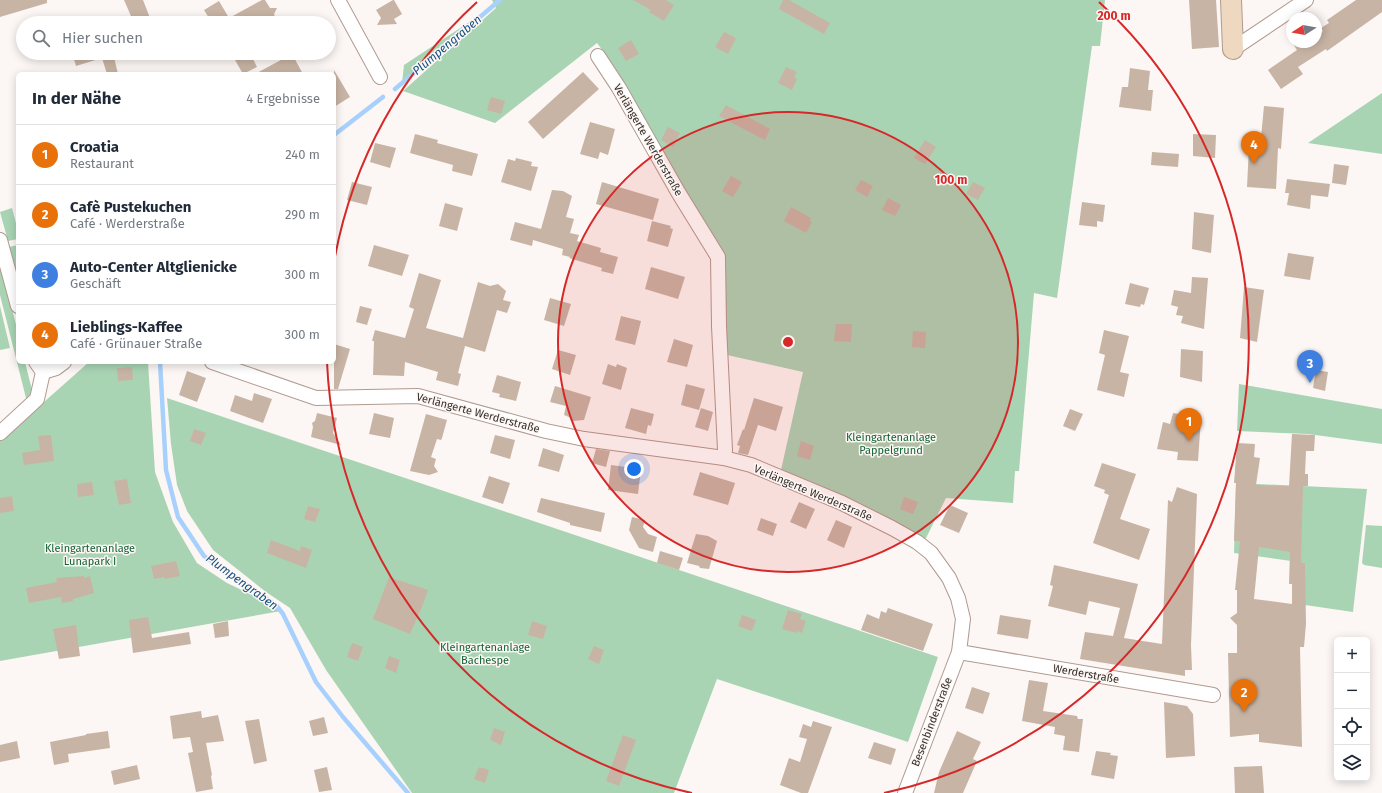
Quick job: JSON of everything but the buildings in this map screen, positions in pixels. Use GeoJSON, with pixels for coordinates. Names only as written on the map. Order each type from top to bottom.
{"type":"FeatureCollection","features":[{"type":"Feature","properties":{"kind":"street"},"geometry":{"type":"LineString","coordinates":[[338,0],[380,77]]}},
{"type":"Feature","properties":{"kind":"street"},"geometry":{"type":"LineString","coordinates":[[1231,0],[1233,49]]}},
{"type":"Feature","properties":{"kind":"street"},"geometry":{"type":"LineString","coordinates":[[1233,49],[1306,0]]}},
{"type":"Feature","properties":{"kind":"street","name":"Verlängerte Werderstraße"},"geometry":{"type":"LineString","coordinates":[[598,56],[619,88],[678,192],[718,257],[719,326],[725,450],[724,458]]}},
{"type":"Feature","properties":{"kind":"street"},"geometry":{"type":"LineString","coordinates":[[0,240],[16,299]]}},
{"type":"Feature","properties":{"kind":"street"},"geometry":{"type":"LineString","coordinates":[[0,433],[38,399],[40,367],[56,368],[61,364]]}},
{"type":"Feature","properties":{"kind":"street","name":"Verlängerte Werderstraße"},"geometry":{"type":"LineString","coordinates":[[218,364],[316,398],[418,396],[546,431],[584,439],[670,452],[724,458],[750,465],[842,502],[892,528],[931,553],[949,578],[958,598],[963,619],[959,652]]}},
{"type":"Feature","properties":{"kind":"street","name":"Werderstraße"},"geometry":{"type":"LineString","coordinates":[[959,652],[1214,695]]}},
{"type":"Feature","properties":{"kind":"street","name":"Besenbinderstraße"},"geometry":{"type":"LineString","coordinates":[[904,793],[959,652]]}},
{"type":"Feature","properties":{"kind":"green space","name":"Kleingartenanlage Pappelgrund"},"geometry":{"type":"Polygon","coordinates":[[[492,0],[1105,0],[1100,46],[1092,46],[1057,298],[1034,293],[1019,471],[1015,471],[1013,503],[946,498],[925,540],[859,503],[781,470],[803,372],[727,355],[725,266],[670,164],[614,66],[597,43],[495,123],[403,91],[496,8],[492,0]]]}},
{"type":"Feature","properties":{"kind":"green space"},"geometry":{"type":"Polygon","coordinates":[[[492,7],[402,83],[404,65],[492,7]]]}},
{"type":"Feature","properties":{"kind":"green space"},"geometry":{"type":"Polygon","coordinates":[[[1382,93],[1382,154],[1308,143],[1382,93]]]}},
{"type":"Feature","properties":{"kind":"green space"},"geometry":{"type":"Polygon","coordinates":[[[12,208],[16,223],[16,239],[8,241],[0,212],[12,208]]]}},
{"type":"Feature","properties":{"kind":"green space"},"geometry":{"type":"Polygon","coordinates":[[[16,245],[16,272],[9,247],[16,245]]]}},
{"type":"Feature","properties":{"kind":"green space"},"geometry":{"type":"Polygon","coordinates":[[[0,264],[16,324],[16,358],[0,295],[0,264]]]}},
{"type":"Feature","properties":{"kind":"green space"},"geometry":{"type":"Polygon","coordinates":[[[0,306],[10,348],[0,350],[0,306]]]}},
{"type":"Feature","properties":{"kind":"green space"},"geometry":{"type":"Polygon","coordinates":[[[17,364],[26,364],[32,390],[27,402],[17,364]]]}},
{"type":"Feature","properties":{"kind":"green space","name":"Kleingartenanlage Lunapark I"},"geometry":{"type":"Polygon","coordinates":[[[87,364],[148,364],[155,472],[173,522],[197,563],[227,583],[271,604],[281,611],[0,661],[0,441],[87,364]]]}},
{"type":"Feature","properties":{"kind":"green space"},"geometry":{"type":"Polygon","coordinates":[[[1239,384],[1382,409],[1382,444],[1308,434],[1237,431],[1239,384]]]}},
{"type":"Feature","properties":{"kind":"green space","name":"Kleingartenanlage Bachespe"},"geometry":{"type":"Polygon","coordinates":[[[167,398],[938,657],[908,742],[717,679],[674,793],[412,793],[326,670],[290,608],[266,592],[213,550],[187,511],[177,485],[171,444],[167,398]]]}},
{"type":"Feature","properties":{"kind":"green space"},"geometry":{"type":"Polygon","coordinates":[[[1236,483],[1367,489],[1353,612],[1305,605],[1305,563],[1234,553],[1236,483]]]}},
{"type":"Feature","properties":{"kind":"green space"},"geometry":{"type":"Polygon","coordinates":[[[1366,525],[1382,526],[1382,568],[1364,565],[1362,563],[1366,525]]]}},
{"type":"Feature","properties":{"kind":"waterway","name":"Plumpengraben"},"geometry":{"type":"LineString","coordinates":[[395,89],[500,0]]}},
{"type":"Feature","properties":{"kind":"waterway","name":"Plumpengraben"},"geometry":{"type":"LineString","coordinates":[[336,133],[383,97]]}},
{"type":"Feature","properties":{"kind":"waterway","name":"Plumpengraben"},"geometry":{"type":"LineString","coordinates":[[160,364],[166,470],[178,517],[204,556],[276,605],[283,614],[316,682],[343,717],[408,793]]}},
{"type":"Feature","properties":{"kind":"place","name":"Lieblings-Kaffee"},"geometry":{"type":"Point","coordinates":[1254,164]}},
{"type":"Feature","properties":{"kind":"place","name":"Auto-Center Altglienicke"},"geometry":{"type":"Point","coordinates":[1310,383]}},
{"type":"Feature","properties":{"kind":"place","name":"Croatia"},"geometry":{"type":"Point","coordinates":[1189,441]}},
{"type":"Feature","properties":{"kind":"place","name":"Cafè Pustekuchen"},"geometry":{"type":"Point","coordinates":[1244,712]}}]}
